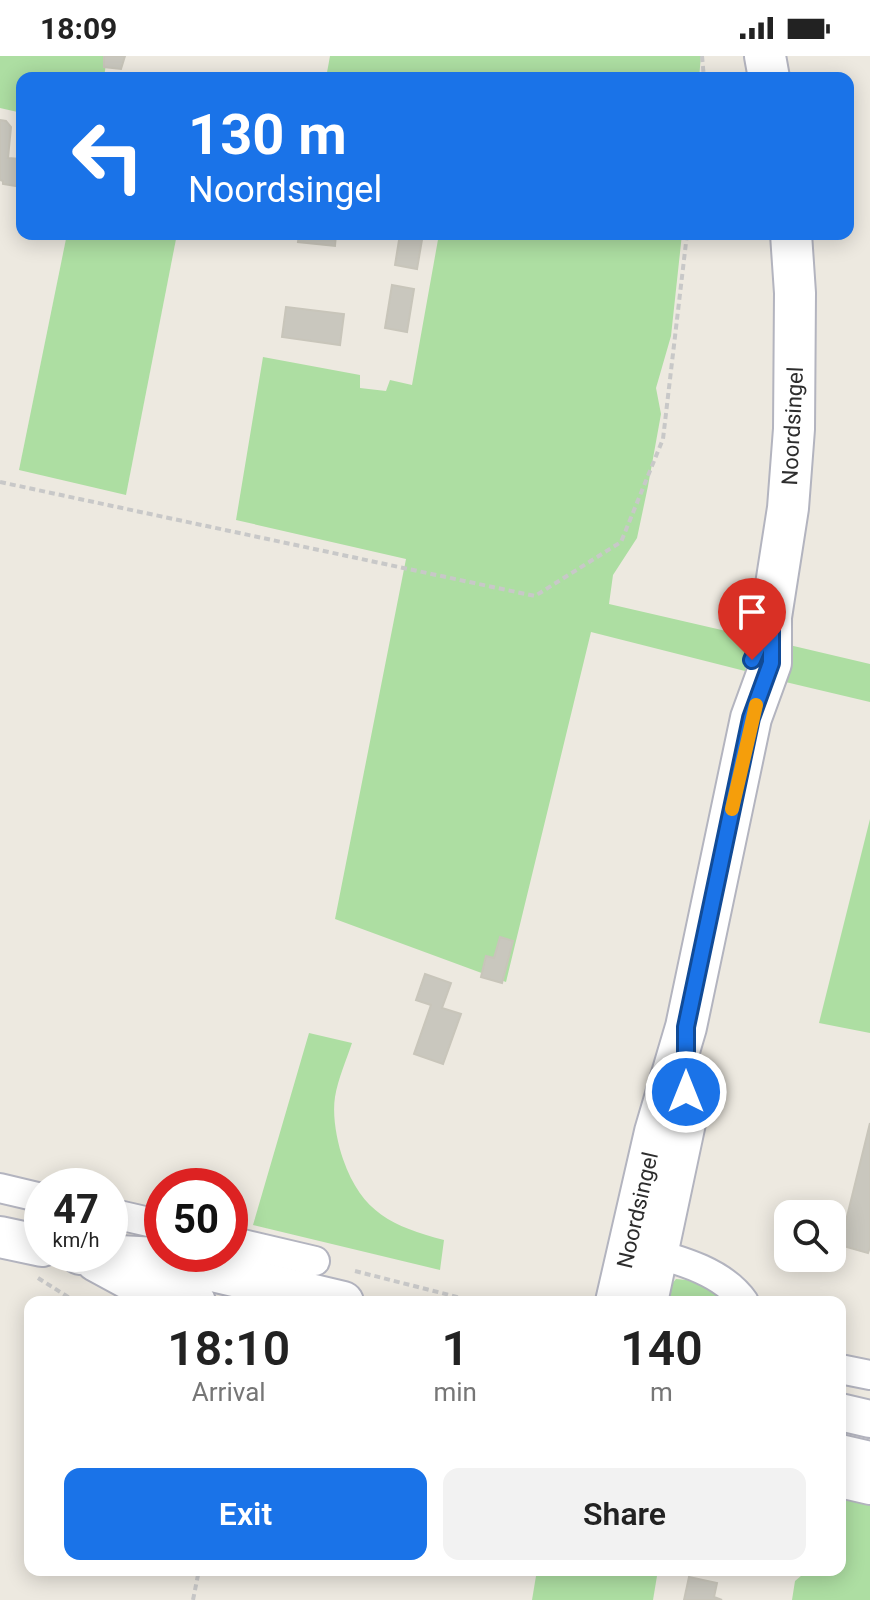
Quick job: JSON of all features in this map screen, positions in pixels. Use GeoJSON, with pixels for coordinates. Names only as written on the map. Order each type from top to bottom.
{"type":"FeatureCollection","features":[{"type":"Feature","properties":{"kind":"main road","name":"Noordsingel"},"geometry":{"type":"LineString","coordinates":[[646,1296],[642,1249],[655,1132],[686,1027],[751,718],[771,663],[771,617],[788,508],[794,429],[795,293],[791,240]]}},
{"type":"Feature","properties":{"kind":"main road"},"geometry":{"type":"LineString","coordinates":[[0,1237],[24,1252]]}},
{"type":"Feature","properties":{"kind":"main road","name":"Noordsingel"},"geometry":{"type":"LineString","coordinates":[[619,1296],[642,1249]]}},
{"type":"Feature","properties":{"kind":"main road"},"geometry":{"type":"LineString","coordinates":[[128,1257],[158,1258],[318,1296]]}},
{"type":"Feature","properties":{"kind":"main road"},"geometry":{"type":"LineString","coordinates":[[116,1272],[178,1296]]}},
{"type":"Feature","properties":{"kind":"street"},"geometry":{"type":"LineString","coordinates":[[0,1188],[24,1194]]}},
{"type":"Feature","properties":{"kind":"street"},"geometry":{"type":"LineString","coordinates":[[248,1245],[315,1261]]}},
{"type":"Feature","properties":{"kind":"street"},"geometry":{"type":"LineString","coordinates":[[642,1249],[726,1283],[738,1296]]}},
{"type":"Feature","properties":{"kind":"street"},"geometry":{"type":"LineString","coordinates":[[846,1370],[870,1375]]}},
{"type":"Feature","properties":{"kind":"street"},"geometry":{"type":"LineString","coordinates":[[846,1413],[870,1419]]}},
{"type":"Feature","properties":{"kind":"street"},"geometry":{"type":"LineString","coordinates":[[846,1454],[870,1460]]}},
{"type":"Feature","properties":{"kind":"street"},"geometry":{"type":"LineString","coordinates":[[846,1484],[870,1490]]}},
{"type":"Feature","properties":{"kind":"path"},"geometry":{"type":"LineString","coordinates":[[0,482],[535,596],[621,542],[663,439],[686,240]]}},
{"type":"Feature","properties":{"kind":"path"},"geometry":{"type":"LineString","coordinates":[[315,1261],[453,1296]]}},
{"type":"Feature","properties":{"kind":"path"},"geometry":{"type":"LineString","coordinates":[[49,1272],[71,1296]]}},
{"type":"Feature","properties":{"kind":"path"},"geometry":{"type":"LineString","coordinates":[[193,1600],[198,1576]]}},
{"type":"Feature","properties":{"kind":"green space"},"geometry":{"type":"Polygon","coordinates":[[[0,56],[107,56],[105,72],[16,72],[16,112],[0,108],[0,56]]]}},
{"type":"Feature","properties":{"kind":"green space"},"geometry":{"type":"Polygon","coordinates":[[[330,56],[701,56],[700,72],[327,72],[330,56]]]}},
{"type":"Feature","properties":{"kind":"green space"},"geometry":{"type":"Polygon","coordinates":[[[66,240],[176,240],[126,495],[19,470],[66,240]]]}},
{"type":"Feature","properties":{"kind":"green space"},"geometry":{"type":"Polygon","coordinates":[[[438,240],[681,240],[671,336],[656,388],[661,414],[648,486],[637,538],[613,575],[609,604],[752,637],[745,671],[591,632],[506,982],[335,919],[406,559],[236,520],[263,357],[360,375],[360,388],[386,391],[390,380],[412,385],[438,240]]]}},
{"type":"Feature","properties":{"kind":"green space"},"geometry":{"type":"Polygon","coordinates":[[[785,644],[870,664],[870,702],[777,680],[785,644]]]}},
{"type":"Feature","properties":{"kind":"green space"},"geometry":{"type":"Polygon","coordinates":[[[870,819],[870,1033],[819,1023],[870,819]]]}},
{"type":"Feature","properties":{"kind":"green space"},"geometry":{"type":"Polygon","coordinates":[[[309,1033],[352,1043],[338,1084],[334,1112],[343,1159],[359,1192],[370,1205],[394,1222],[444,1240],[440,1270],[253,1225],[309,1033]]]}},
{"type":"Feature","properties":{"kind":"green space"},"geometry":{"type":"Polygon","coordinates":[[[676,1279],[707,1282],[725,1296],[662,1296],[676,1279]]]}},
{"type":"Feature","properties":{"kind":"green space"},"geometry":{"type":"Polygon","coordinates":[[[846,1498],[870,1502],[870,1600],[792,1600],[795,1581],[801,1576],[846,1576],[846,1498]]]}},
{"type":"Feature","properties":{"kind":"green space"},"geometry":{"type":"Polygon","coordinates":[[[536,1576],[657,1576],[653,1600],[532,1600],[536,1576]]]}},
{"type":"Feature","properties":{"kind":"building"},"geometry":{"type":"Polygon","coordinates":[[[104,56],[125,56],[121,69],[104,67],[104,56]]]}},
{"type":"Feature","properties":{"kind":"building"},"geometry":{"type":"Polygon","coordinates":[[[0,120],[11,127],[8,158],[16,159],[16,186],[3,184],[0,180],[0,120]]]}},
{"type":"Feature","properties":{"kind":"building"},"geometry":{"type":"Polygon","coordinates":[[[298,240],[336,240],[335,246],[298,240]]]}},
{"type":"Feature","properties":{"kind":"building"},"geometry":{"type":"Polygon","coordinates":[[[399,240],[422,240],[417,269],[395,265],[399,240]]]}},
{"type":"Feature","properties":{"kind":"building"},"geometry":{"type":"Polygon","coordinates":[[[392,285],[414,289],[407,332],[385,328],[392,285]]]}},
{"type":"Feature","properties":{"kind":"building"},"geometry":{"type":"Polygon","coordinates":[[[286,307],[344,314],[340,345],[282,337],[286,307]]]}},
{"type":"Feature","properties":{"kind":"building"},"geometry":{"type":"Polygon","coordinates":[[[500,937],[513,941],[502,983],[481,977],[486,956],[494,958],[500,937]]]}},
{"type":"Feature","properties":{"kind":"building"},"geometry":{"type":"Polygon","coordinates":[[[425,974],[451,983],[442,1008],[461,1014],[443,1064],[414,1054],[431,1005],[416,1000],[425,974]]]}},
{"type":"Feature","properties":{"kind":"building"},"geometry":{"type":"Polygon","coordinates":[[[870,1123],[868,1253],[846,1247],[846,1221],[870,1123]]]}},
{"type":"Feature","properties":{"kind":"building"},"geometry":{"type":"Polygon","coordinates":[[[689,1577],[717,1583],[714,1597],[722,1600],[684,1600],[689,1577]]]}},
{"type":"Feature","properties":{"kind":"slow traffic"},"geometry":{"type":"LineString","coordinates":[[732,809],[756,705]]}},
{"type":"Feature","properties":{"kind":"route"},"geometry":{"type":"LineString","coordinates":[[686,1092],[686,1027],[751,718],[771,663],[771,617],[752,660]]}}]}
